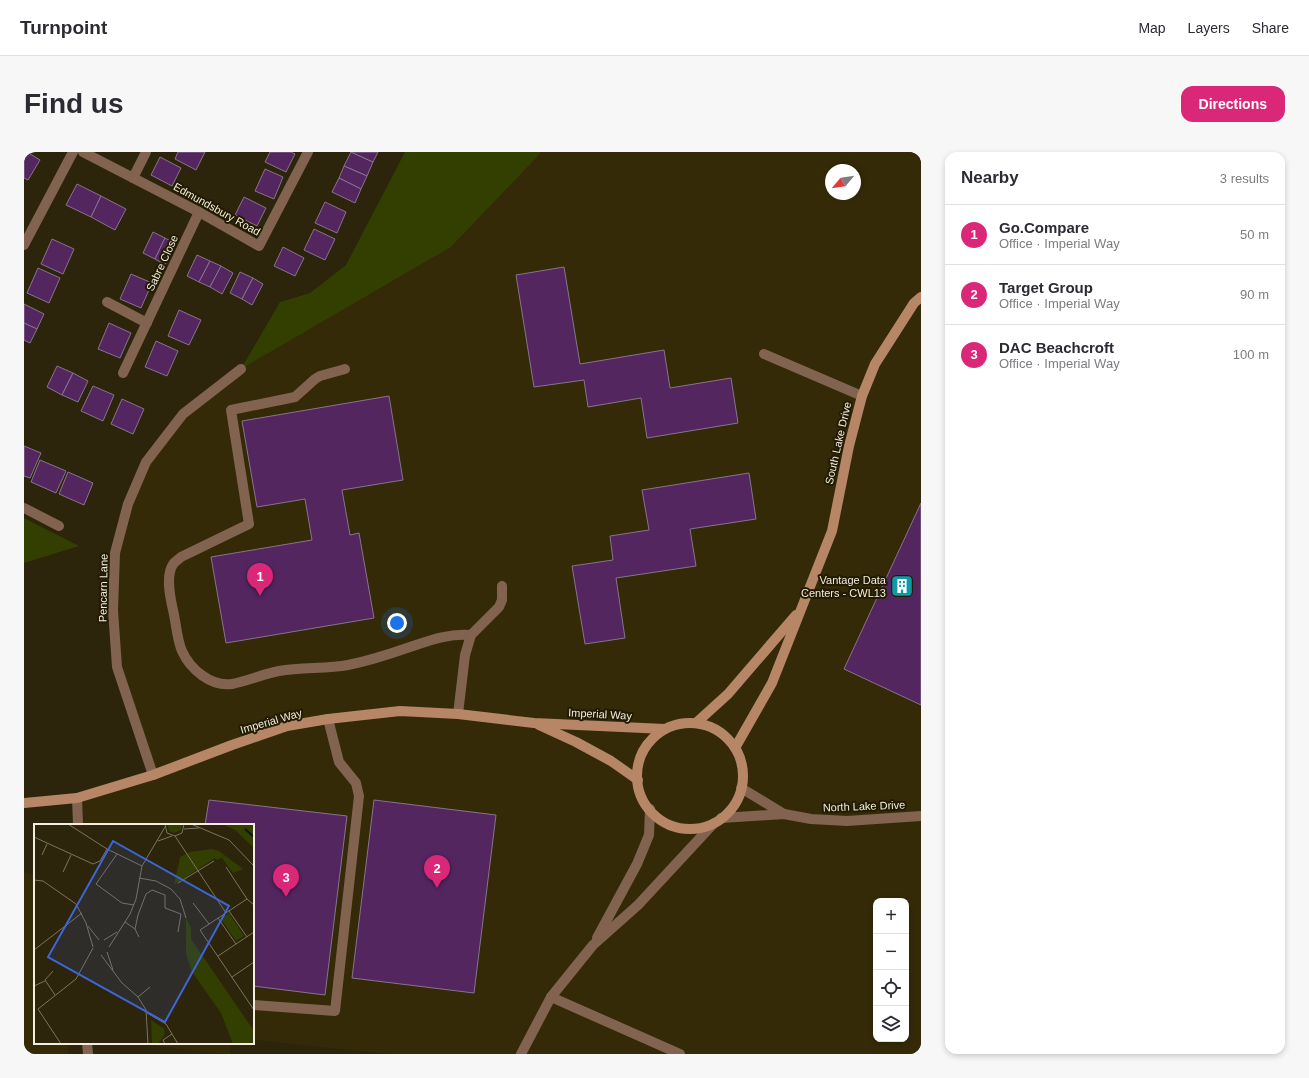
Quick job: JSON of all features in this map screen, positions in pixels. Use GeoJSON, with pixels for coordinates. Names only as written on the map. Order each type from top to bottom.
{"type":"FeatureCollection","features":[{"type":"Feature","properties":{"kind":"street"},"geometry":{"type":"LineString","coordinates":[[24,245],[73,152]]}},
{"type":"Feature","properties":{"kind":"street","name":"Edmundsbury Road"},"geometry":{"type":"LineString","coordinates":[[83,152],[199,212],[259,246],[308,152]]}},
{"type":"Feature","properties":{"kind":"street"},"geometry":{"type":"LineString","coordinates":[[133,178],[146,152]]}},
{"type":"Feature","properties":{"kind":"street","name":"Sabre Close"},"geometry":{"type":"LineString","coordinates":[[123,373],[199,212]]}},
{"type":"Feature","properties":{"kind":"street","name":"South Lake Drive"},"geometry":{"type":"LineString","coordinates":[[735,748],[772,683],[832,531],[849,446],[862,396],[875,364],[914,303],[921,296]]}},
{"type":"Feature","properties":{"kind":"street"},"geometry":{"type":"LineString","coordinates":[[107,302],[147,323]]}},
{"type":"Feature","properties":{"kind":"street"},"geometry":{"type":"LineString","coordinates":[[764,354],[862,396]]}},
{"type":"Feature","properties":{"kind":"street"},"geometry":{"type":"LineString","coordinates":[[345,368],[320,376],[295,397],[231,410],[249,524],[174,562],[171,569],[169,588],[181,650],[187,661],[203,676],[221,684],[231,684],[278,672],[348,665],[376,658],[446,636],[461,634],[471,635]]}},
{"type":"Feature","properties":{"kind":"street","name":"Pencarn Lane"},"geometry":{"type":"LineString","coordinates":[[153,775],[118,667],[113,610],[115,553],[128,504],[146,462],[183,414],[241,369]]}},
{"type":"Feature","properties":{"kind":"street"},"geometry":{"type":"LineString","coordinates":[[24,508],[58,526]]}},
{"type":"Feature","properties":{"kind":"street"},"geometry":{"type":"LineString","coordinates":[[458,714],[466,655],[471,635],[499,607],[502,600],[502,586]]}},
{"type":"Feature","properties":{"kind":"street","name":"South Lake Drive"},"geometry":{"type":"LineString","coordinates":[[696,723],[728,694],[803,607]]}},
{"type":"Feature","properties":{"kind":"street","name":"Imperial Way"},"geometry":{"type":"LineString","coordinates":[[24,803],[77,798],[153,775],[287,726],[328,718],[400,711],[458,714],[534,723],[665,729]]}},
{"type":"Feature","properties":{"kind":"street"},"geometry":{"type":"LineString","coordinates":[[254,1005],[335,1012],[359,796],[356,783],[339,762],[328,718]]}},
{"type":"Feature","properties":{"kind":"street","name":"Imperial Way"},"geometry":{"type":"LineString","coordinates":[[534,723],[576,742],[611,761],[638,780]]}},
{"type":"Feature","properties":{"kind":"street","name":"Imperial Way"},"geometry":{"type":"LineString","coordinates":[[682,723],[696,723],[713,728],[723,734],[738,753],[743,771],[743,781],[738,799],[729,812],[717,821],[692,829],[680,828],[654,816],[650,809],[644,804],[638,786],[639,760],[643,750],[655,736],[665,729],[682,723]]}},
{"type":"Feature","properties":{"kind":"street","name":"North Lake Drive"},"geometry":{"type":"LineString","coordinates":[[741,788],[784,814]]}},
{"type":"Feature","properties":{"kind":"street"},"geometry":{"type":"LineString","coordinates":[[77,798],[78,824]]}},
{"type":"Feature","properties":{"kind":"street"},"geometry":{"type":"LineString","coordinates":[[520,1054],[551,998],[593,945],[637,864],[648,835],[650,809]]}},
{"type":"Feature","properties":{"kind":"street","name":"North Lake Drive"},"geometry":{"type":"LineString","coordinates":[[717,821],[784,814],[829,821],[921,816]]}},
{"type":"Feature","properties":{"kind":"street"},"geometry":{"type":"LineString","coordinates":[[593,945],[638,905],[717,821]]}},
{"type":"Feature","properties":{"kind":"street"},"geometry":{"type":"LineString","coordinates":[[551,998],[680,1054]]}},
{"type":"Feature","properties":{"kind":"street"},"geometry":{"type":"LineString","coordinates":[[87,1044],[88,1054]]}},
{"type":"Feature","properties":{"kind":"shaded area"},"geometry":{"type":"Polygon","coordinates":[[[541,152],[921,152],[921,1054],[389,1054],[254,1040],[254,824],[78,824],[77,798],[153,775],[117,667],[115,553],[146,462],[183,414],[241,369],[451,247],[541,152]]]}},
{"type":"Feature","properties":{"kind":"shaded area"},"geometry":{"type":"Polygon","coordinates":[[[24,872],[34,875],[34,1044],[69,1044],[68,1054],[24,1054],[24,872]]]}},
{"type":"Feature","properties":{"kind":"shaded area"},"geometry":{"type":"Polygon","coordinates":[[[139,1044],[231,1044],[230,1054],[139,1044]]]}},
{"type":"Feature","properties":{"kind":"green space"},"geometry":{"type":"Polygon","coordinates":[[[405,152],[541,152],[451,247],[241,369],[280,302],[310,293],[346,265],[405,152]]]}},
{"type":"Feature","properties":{"kind":"green space"},"geometry":{"type":"Polygon","coordinates":[[[24,518],[79,546],[24,563],[24,518]]]}},
{"type":"Feature","properties":{"kind":"building"},"geometry":{"type":"Polygon","coordinates":[[[27,152],[40,160],[28,180],[24,178],[24,157],[27,152]]]}},
{"type":"Feature","properties":{"kind":"building"},"geometry":{"type":"Polygon","coordinates":[[[178,152],[205,152],[196,170],[175,159],[178,152]]]}},
{"type":"Feature","properties":{"kind":"building"},"geometry":{"type":"Polygon","coordinates":[[[270,152],[291,152],[295,154],[286,172],[265,162],[270,152]]]}},
{"type":"Feature","properties":{"kind":"building"},"geometry":{"type":"Polygon","coordinates":[[[351,152],[373,162],[367,176],[344,166],[351,152]]]}},
{"type":"Feature","properties":{"kind":"building"},"geometry":{"type":"Polygon","coordinates":[[[351,152],[378,152],[373,162],[351,152]]]}},
{"type":"Feature","properties":{"kind":"building"},"geometry":{"type":"Polygon","coordinates":[[[160,157],[181,168],[172,186],[151,175],[160,157]]]}},
{"type":"Feature","properties":{"kind":"building"},"geometry":{"type":"Polygon","coordinates":[[[344,166],[367,176],[361,189],[339,178],[344,166]]]}},
{"type":"Feature","properties":{"kind":"building"},"geometry":{"type":"Polygon","coordinates":[[[265,169],[283,177],[274,199],[255,191],[265,169]]]}},
{"type":"Feature","properties":{"kind":"building"},"geometry":{"type":"Polygon","coordinates":[[[339,178],[361,189],[355,203],[332,192],[339,178]]]}},
{"type":"Feature","properties":{"kind":"building"},"geometry":{"type":"Polygon","coordinates":[[[77,184],[101,196],[91,217],[66,205],[77,184]]]}},
{"type":"Feature","properties":{"kind":"building"},"geometry":{"type":"Polygon","coordinates":[[[101,196],[126,209],[115,230],[91,217],[101,196]]]}},
{"type":"Feature","properties":{"kind":"building"},"geometry":{"type":"Polygon","coordinates":[[[244,197],[266,208],[257,226],[235,215],[244,197]]]}},
{"type":"Feature","properties":{"kind":"building"},"geometry":{"type":"Polygon","coordinates":[[[325,202],[346,212],[337,233],[315,223],[325,202]]]}},
{"type":"Feature","properties":{"kind":"building"},"geometry":{"type":"Polygon","coordinates":[[[314,229],[335,239],[325,260],[304,250],[314,229]]]}},
{"type":"Feature","properties":{"kind":"building"},"geometry":{"type":"Polygon","coordinates":[[[153,232],[165,238],[155,259],[143,253],[153,232]]]}},
{"type":"Feature","properties":{"kind":"building"},"geometry":{"type":"Polygon","coordinates":[[[165,238],[176,244],[165,265],[155,259],[165,238]]]}},
{"type":"Feature","properties":{"kind":"building"},"geometry":{"type":"Polygon","coordinates":[[[52,239],[74,249],[63,274],[41,264],[52,239]]]}},
{"type":"Feature","properties":{"kind":"building"},"geometry":{"type":"Polygon","coordinates":[[[283,247],[304,258],[295,276],[274,266],[283,247]]]}},
{"type":"Feature","properties":{"kind":"building"},"geometry":{"type":"Polygon","coordinates":[[[197,255],[210,261],[199,282],[187,276],[197,255]]]}},
{"type":"Feature","properties":{"kind":"building"},"geometry":{"type":"Polygon","coordinates":[[[210,261],[221,266],[210,287],[199,282],[210,261]]]}},
{"type":"Feature","properties":{"kind":"building"},"geometry":{"type":"Polygon","coordinates":[[[221,266],[233,273],[222,294],[210,287],[221,266]]]}},
{"type":"Feature","properties":{"kind":"building"},"geometry":{"type":"Polygon","coordinates":[[[564,267],[580,364],[664,350],[670,388],[731,378],[738,423],[647,438],[641,398],[588,407],[584,380],[534,387],[516,275],[564,267]]]}},
{"type":"Feature","properties":{"kind":"building"},"geometry":{"type":"Polygon","coordinates":[[[38,268],[60,278],[49,303],[27,293],[38,268]]]}},
{"type":"Feature","properties":{"kind":"building"},"geometry":{"type":"Polygon","coordinates":[[[240,272],[253,278],[242,299],[230,293],[240,272]]]}},
{"type":"Feature","properties":{"kind":"building"},"geometry":{"type":"Polygon","coordinates":[[[131,274],[152,283],[141,308],[120,299],[131,274]]]}},
{"type":"Feature","properties":{"kind":"building"},"geometry":{"type":"Polygon","coordinates":[[[253,278],[263,284],[252,305],[242,299],[253,278]]]}},
{"type":"Feature","properties":{"kind":"building"},"geometry":{"type":"Polygon","coordinates":[[[24,304],[44,314],[37,329],[24,323],[24,304]]]}},
{"type":"Feature","properties":{"kind":"building"},"geometry":{"type":"Polygon","coordinates":[[[179,310],[201,320],[189,345],[168,336],[179,310]]]}},
{"type":"Feature","properties":{"kind":"building"},"geometry":{"type":"Polygon","coordinates":[[[24,323],[37,329],[30,343],[24,340],[24,323]]]}},
{"type":"Feature","properties":{"kind":"building"},"geometry":{"type":"Polygon","coordinates":[[[109,323],[131,333],[120,358],[98,349],[109,323]]]}},
{"type":"Feature","properties":{"kind":"building"},"geometry":{"type":"Polygon","coordinates":[[[156,341],[178,351],[167,376],[145,367],[156,341]]]}},
{"type":"Feature","properties":{"kind":"building"},"geometry":{"type":"Polygon","coordinates":[[[57,366],[73,373],[62,395],[47,387],[57,366]]]}},
{"type":"Feature","properties":{"kind":"building"},"geometry":{"type":"Polygon","coordinates":[[[73,373],[88,381],[78,402],[62,395],[73,373]]]}},
{"type":"Feature","properties":{"kind":"building"},"geometry":{"type":"Polygon","coordinates":[[[93,386],[114,395],[103,421],[81,411],[93,386]]]}},
{"type":"Feature","properties":{"kind":"building"},"geometry":{"type":"Polygon","coordinates":[[[389,396],[403,480],[342,490],[350,535],[359,533],[374,618],[226,643],[211,557],[312,540],[305,499],[257,507],[242,421],[389,396]]]}},
{"type":"Feature","properties":{"kind":"building"},"geometry":{"type":"Polygon","coordinates":[[[122,399],[144,409],[133,434],[111,424],[122,399]]]}},
{"type":"Feature","properties":{"kind":"building"},"geometry":{"type":"Polygon","coordinates":[[[24,446],[41,453],[30,478],[24,476],[24,446]]]}},
{"type":"Feature","properties":{"kind":"building"},"geometry":{"type":"Polygon","coordinates":[[[40,460],[66,471],[56,493],[31,482],[40,460]]]}},
{"type":"Feature","properties":{"kind":"building"},"geometry":{"type":"Polygon","coordinates":[[[68,472],[93,483],[84,505],[59,494],[68,472]]]}},
{"type":"Feature","properties":{"kind":"building"},"geometry":{"type":"Polygon","coordinates":[[[749,473],[756,519],[690,529],[696,566],[616,578],[625,638],[585,644],[572,566],[613,560],[610,536],[649,530],[642,490],[749,473]]]}},
{"type":"Feature","properties":{"kind":"building","name":"Vantage Data Centers - CWL13"},"geometry":{"type":"Polygon","coordinates":[[[921,503],[921,705],[844,669],[921,503]]]}},
{"type":"Feature","properties":{"kind":"building"},"geometry":{"type":"Polygon","coordinates":[[[209,800],[347,816],[325,995],[254,986],[254,824],[205,824],[209,800]]]}},
{"type":"Feature","properties":{"kind":"building"},"geometry":{"type":"Polygon","coordinates":[[[374,800],[496,815],[474,993],[352,978],[374,800]]]}},
{"type":"Feature","properties":{"kind":"place","name":"Vantage Data Centers - CWL13"},"geometry":{"type":"Point","coordinates":[902,586]}},
{"type":"Feature","properties":{"kind":"place","name":"Go.Compare"},"geometry":{"type":"Point","coordinates":[260,596]}},
{"type":"Feature","properties":{"kind":"place","name":"Target Group"},"geometry":{"type":"Point","coordinates":[437,888]}},
{"type":"Feature","properties":{"kind":"place","name":"DAC Beachcroft"},"geometry":{"type":"Point","coordinates":[286,897]}}]}
